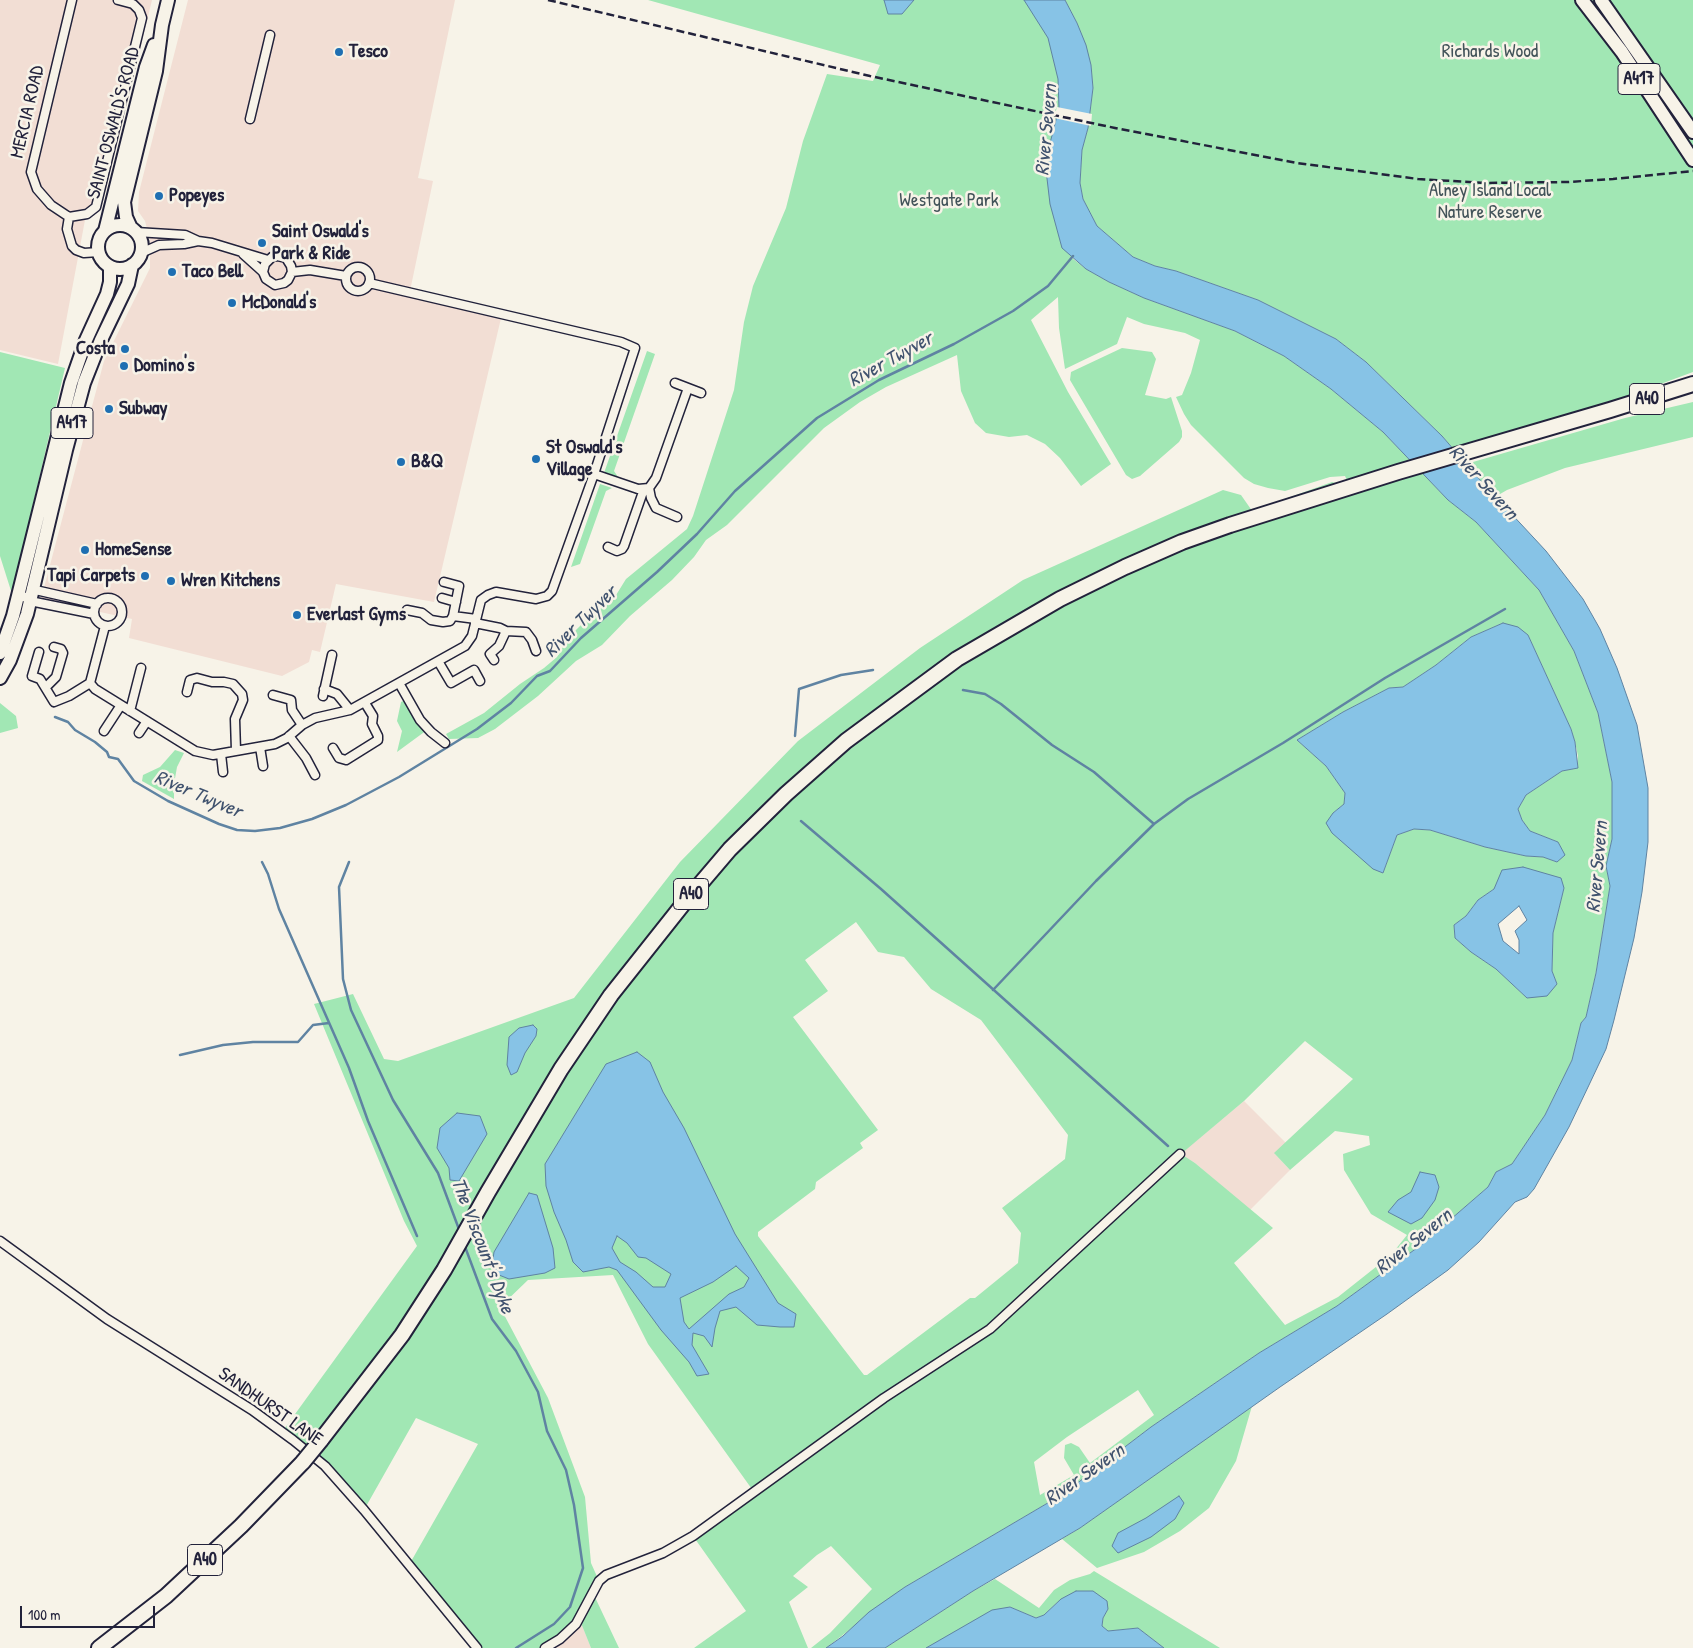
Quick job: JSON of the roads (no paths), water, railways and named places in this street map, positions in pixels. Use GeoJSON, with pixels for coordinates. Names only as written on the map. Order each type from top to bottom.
{"type":"FeatureCollection","features":[{"type":"Feature","properties":{"kind":"highway","name":"A40"},"geometry":{"type":"LineString","coordinates":[[99,1648],[166,1596],[241,1526],[303,1462],[402,1335],[444,1270],[561,1070],[611,994],[730,849],[786,794],[846,741],[956,659],[1076,591],[1182,542],[1398,472],[1690,386]]}},
{"type":"Feature","properties":{"kind":"main road","name":"SAINT OSWALD'S ROAD"},"geometry":{"type":"LineString","coordinates":[[133,230],[126,217],[124,202],[156,71],[162,25],[168,0]]}},
{"type":"Feature","properties":{"kind":"main road","name":"A417"},"geometry":{"type":"LineString","coordinates":[[1582,0],[1622,52],[1693,160]]}},
{"type":"Feature","properties":{"kind":"main road","name":"A417"},"geometry":{"type":"LineString","coordinates":[[1601,0],[1693,132]]}},
{"type":"Feature","properties":{"kind":"main road","name":"SAINT OSWALD'S ROAD"},"geometry":{"type":"LineString","coordinates":[[105,231],[146,67],[162,25]]}},
{"type":"Feature","properties":{"kind":"main road"},"geometry":{"type":"LineString","coordinates":[[132,265],[123,269],[110,266],[104,262],[99,252],[98,244],[105,231],[119,225],[133,230],[142,243],[141,254]]}},
{"type":"Feature","properties":{"kind":"main road","name":"A417"},"geometry":{"type":"LineString","coordinates":[[0,678],[19,639],[34,588],[66,450],[84,383],[101,340],[128,284],[132,265],[141,254]]}},
{"type":"Feature","properties":{"kind":"main road","name":"A417"},"geometry":{"type":"LineString","coordinates":[[0,653],[6,639],[19,592],[71,383],[86,340],[107,294],[110,282],[110,266]]}},
{"type":"Feature","properties":{"kind":"street","name":"MERCIA ROAD"},"geometry":{"type":"LineString","coordinates":[[69,217],[51,204],[37,189],[31,172],[72,0]]}},
{"type":"Feature","properties":{"kind":"street"},"geometry":{"type":"LineString","coordinates":[[99,252],[84,253],[76,250],[72,246],[67,229],[69,217],[87,214],[96,207],[142,18],[139,10],[133,4],[118,0]]}},
{"type":"Feature","properties":{"kind":"street"},"geometry":{"type":"LineString","coordinates":[[250,119],[270,35]]}},
{"type":"Feature","properties":{"kind":"street"},"geometry":{"type":"LineString","coordinates":[[133,230],[185,235],[198,241],[212,243],[268,260]]}},
{"type":"Feature","properties":{"kind":"street"},"geometry":{"type":"LineString","coordinates":[[141,254],[159,245],[184,244],[198,241]]}},
{"type":"Feature","properties":{"kind":"street"},"geometry":{"type":"LineString","coordinates":[[242,253],[264,272]]}},
{"type":"Feature","properties":{"kind":"street"},"geometry":{"type":"LineString","coordinates":[[277,256],[286,258],[292,272],[288,280],[279,285],[270,283],[266,279],[264,272],[265,264],[268,260],[277,256]]}},
{"type":"Feature","properties":{"kind":"street"},"geometry":{"type":"LineString","coordinates":[[352,268],[362,268],[368,273],[369,282],[364,289],[356,291],[348,286],[346,276],[352,268]]}},
{"type":"Feature","properties":{"kind":"street"},"geometry":{"type":"LineString","coordinates":[[292,272],[310,270],[346,276]]}},
{"type":"Feature","properties":{"kind":"street"},"geometry":{"type":"LineString","coordinates":[[90,683],[130,711],[195,751],[213,755],[236,752],[275,744],[314,718],[350,710],[464,646],[469,641],[482,600],[488,595],[496,592],[536,599],[547,596],[552,591],[594,474],[635,348],[621,342],[369,282]]}},
{"type":"Feature","properties":{"kind":"street"},"geometry":{"type":"LineString","coordinates":[[675,384],[701,393]]}},
{"type":"Feature","properties":{"kind":"street"},"geometry":{"type":"LineString","coordinates":[[608,547],[617,550],[622,549],[624,546],[647,489],[656,478],[688,388]]}},
{"type":"Feature","properties":{"kind":"street"},"geometry":{"type":"LineString","coordinates":[[594,474],[638,489],[647,489]]}},
{"type":"Feature","properties":{"kind":"street"},"geometry":{"type":"LineString","coordinates":[[647,489],[656,508],[677,518]]}},
{"type":"Feature","properties":{"kind":"street"},"geometry":{"type":"LineString","coordinates":[[407,610],[422,613],[431,620],[450,621],[453,616],[460,586],[444,582]]}},
{"type":"Feature","properties":{"kind":"street"},"geometry":{"type":"LineString","coordinates":[[19,592],[34,588],[97,604]]}},
{"type":"Feature","properties":{"kind":"street"},"geometry":{"type":"LineString","coordinates":[[19,592],[30,601],[94,614]]}},
{"type":"Feature","properties":{"kind":"street"},"geometry":{"type":"LineString","coordinates":[[442,598],[456,602]]}},
{"type":"Feature","properties":{"kind":"street"},"geometry":{"type":"LineString","coordinates":[[104,599],[112,599],[122,608],[122,616],[117,623],[109,627],[98,622],[94,614],[97,604],[104,599]]}},
{"type":"Feature","properties":{"kind":"street"},"geometry":{"type":"LineString","coordinates":[[453,616],[506,631],[526,632],[532,640],[536,652]]}},
{"type":"Feature","properties":{"kind":"street"},"geometry":{"type":"LineString","coordinates":[[39,652],[32,676],[40,679],[54,702],[69,696],[90,683],[105,626]]}},
{"type":"Feature","properties":{"kind":"street"},"geometry":{"type":"LineString","coordinates":[[494,660],[490,654],[499,646],[506,631]]}},
{"type":"Feature","properties":{"kind":"street"},"geometry":{"type":"LineString","coordinates":[[46,687],[56,677],[63,653],[61,649],[54,647]]}},
{"type":"Feature","properties":{"kind":"street"},"geometry":{"type":"LineString","coordinates":[[332,655],[324,692],[338,694],[350,710]]}},
{"type":"Feature","properties":{"kind":"street"},"geometry":{"type":"LineString","coordinates":[[438,661],[451,683],[474,670],[480,681]]}},
{"type":"Feature","properties":{"kind":"street"},"geometry":{"type":"LineString","coordinates":[[130,711],[141,668]]}},
{"type":"Feature","properties":{"kind":"street"},"geometry":{"type":"LineString","coordinates":[[187,692],[190,680],[197,678],[233,684],[242,694],[243,700],[235,719],[236,752]]}},
{"type":"Feature","properties":{"kind":"street"},"geometry":{"type":"LineString","coordinates":[[399,683],[420,720],[445,743]]}},
{"type":"Feature","properties":{"kind":"street"},"geometry":{"type":"LineString","coordinates":[[273,695],[291,700],[292,710],[302,725]]}},
{"type":"Feature","properties":{"kind":"street"},"geometry":{"type":"LineString","coordinates":[[333,748],[339,758],[344,760],[378,740],[372,724],[372,716],[365,703]]}},
{"type":"Feature","properties":{"kind":"street"},"geometry":{"type":"LineString","coordinates":[[104,731],[121,705]]}},
{"type":"Feature","properties":{"kind":"street"},"geometry":{"type":"LineString","coordinates":[[139,733],[147,721]]}},
{"type":"Feature","properties":{"kind":"street"},"geometry":{"type":"LineString","coordinates":[[289,736],[306,758],[315,775]]}},
{"type":"Feature","properties":{"kind":"street"},"geometry":{"type":"LineString","coordinates":[[260,747],[264,766]]}},
{"type":"Feature","properties":{"kind":"street"},"geometry":{"type":"LineString","coordinates":[[221,754],[224,772]]}},
{"type":"Feature","properties":{"kind":"street"},"geometry":{"type":"LineString","coordinates":[[545,1648],[576,1624],[600,1580],[606,1575],[663,1553],[692,1536],[884,1398],[990,1329],[1180,1154]]}},
{"type":"Feature","properties":{"kind":"street","name":"SANDHURST LANE"},"geometry":{"type":"LineString","coordinates":[[0,1241],[107,1319],[252,1410],[325,1466],[477,1648]]}},
{"type":"Feature","properties":{"kind":"water"},"geometry":{"type":"Polygon","coordinates":[[[884,0],[914,0],[902,14],[888,14],[884,0]]]}},
{"type":"Feature","properties":{"kind":"water"},"geometry":{"type":"Polygon","coordinates":[[[1024,0],[1065,0],[1086,45],[1091,65],[1093,88],[1088,128],[1082,150],[1080,183],[1083,199],[1097,226],[1133,257],[1258,300],[1336,339],[1366,362],[1442,436],[1546,551],[1583,599],[1600,629],[1617,668],[1637,725],[1648,788],[1648,842],[1642,892],[1634,938],[1606,1049],[1569,1127],[1534,1189],[1527,1197],[1515,1202],[1479,1242],[1448,1270],[1387,1314],[1080,1528],[973,1591],[885,1648],[826,1648],[843,1636],[869,1612],[905,1587],[1063,1494],[1151,1427],[1259,1353],[1337,1306],[1421,1245],[1488,1187],[1496,1172],[1512,1164],[1545,1115],[1572,1060],[1581,1023],[1586,1017],[1596,973],[1610,886],[1606,866],[1612,839],[1612,782],[1598,713],[1574,651],[1539,590],[1476,522],[1448,500],[1383,432],[1331,389],[1284,356],[1235,331],[1144,298],[1109,282],[1086,269],[1062,248],[1050,204],[1046,170],[1048,151],[1059,108],[1058,79],[1048,38],[1024,0]]]}},
{"type":"Feature","properties":{"kind":"water"},"geometry":{"type":"Polygon","coordinates":[[[1503,623],[1518,627],[1528,635],[1571,729],[1575,742],[1578,768],[1562,771],[1526,795],[1518,809],[1522,820],[1530,831],[1558,842],[1565,855],[1557,862],[1543,857],[1526,856],[1485,847],[1430,830],[1414,829],[1397,835],[1383,873],[1373,869],[1332,833],[1326,823],[1333,813],[1344,804],[1345,793],[1326,766],[1297,740],[1343,712],[1389,688],[1403,687],[1436,665],[1471,637],[1503,623]]]}},
{"type":"Feature","properties":{"kind":"water"},"geometry":{"type":"Polygon","coordinates":[[[1523,867],[1561,878],[1564,888],[1553,933],[1552,971],[1557,984],[1547,996],[1527,998],[1496,969],[1471,952],[1455,938],[1454,925],[1466,916],[1478,900],[1494,889],[1502,870],[1523,867]],[[1519,906],[1498,924],[1503,941],[1519,954],[1519,940],[1515,931],[1527,920],[1519,906]]]}},
{"type":"Feature","properties":{"kind":"water"},"geometry":{"type":"Polygon","coordinates":[[[533,1025],[537,1029],[536,1036],[525,1053],[517,1072],[511,1075],[507,1065],[509,1037],[519,1028],[533,1025]]]}},
{"type":"Feature","properties":{"kind":"water"},"geometry":{"type":"Polygon","coordinates":[[[637,1052],[650,1062],[663,1092],[684,1128],[735,1234],[778,1303],[796,1314],[794,1327],[780,1327],[757,1325],[736,1307],[720,1311],[712,1347],[704,1336],[693,1333],[692,1345],[709,1374],[697,1376],[689,1362],[661,1330],[617,1270],[609,1267],[583,1272],[573,1262],[554,1212],[546,1186],[545,1164],[606,1064],[637,1052]],[[617,1236],[612,1248],[620,1262],[636,1272],[653,1287],[665,1287],[671,1274],[646,1258],[638,1257],[627,1243],[617,1236]],[[736,1266],[713,1282],[680,1298],[684,1322],[689,1329],[729,1294],[744,1287],[749,1278],[736,1266]]]}},
{"type":"Feature","properties":{"kind":"water"},"geometry":{"type":"Polygon","coordinates":[[[457,1113],[480,1116],[487,1134],[459,1181],[450,1180],[449,1168],[437,1148],[440,1128],[457,1113]]]}},
{"type":"Feature","properties":{"kind":"water"},"geometry":{"type":"Polygon","coordinates":[[[1420,1172],[1435,1175],[1439,1187],[1435,1200],[1422,1218],[1411,1224],[1388,1212],[1398,1200],[1411,1192],[1420,1172]]]}},
{"type":"Feature","properties":{"kind":"water"},"geometry":{"type":"Polygon","coordinates":[[[529,1193],[537,1195],[553,1248],[555,1268],[545,1273],[509,1279],[499,1275],[492,1265],[494,1252],[529,1193]]]}},
{"type":"Feature","properties":{"kind":"water"},"geometry":{"type":"Polygon","coordinates":[[[1179,1496],[1184,1503],[1175,1519],[1151,1537],[1118,1553],[1112,1546],[1118,1533],[1146,1518],[1179,1496]]]}},
{"type":"Feature","properties":{"kind":"water"},"geometry":{"type":"Polygon","coordinates":[[[1076,1591],[1093,1591],[1107,1601],[1108,1609],[1103,1618],[1102,1626],[1108,1631],[1138,1628],[1164,1648],[926,1648],[992,1610],[1010,1607],[1036,1618],[1044,1615],[1061,1599],[1076,1591]]]}},
{"type":"Feature","properties":{"kind":"waterway","name":"River Twyver"},"geometry":{"type":"LineString","coordinates":[[55,717],[68,722],[75,730],[107,752],[109,757],[118,759],[134,781],[168,801],[237,830],[255,831],[280,828],[312,819],[346,805],[399,777],[477,729],[511,703],[537,676],[550,671],[581,638],[657,572],[697,534],[735,491],[817,418],[879,380],[954,344],[1013,311],[1048,286],[1073,256]]}},
{"type":"Feature","properties":{"kind":"waterway"},"geometry":{"type":"LineString","coordinates":[[963,690],[985,694],[1001,704],[1052,745],[1094,772],[1154,824],[1188,799],[1283,743],[1385,678],[1505,609]]}},
{"type":"Feature","properties":{"kind":"waterway"},"geometry":{"type":"LineString","coordinates":[[795,736],[799,689],[841,675],[873,670]]}},
{"type":"Feature","properties":{"kind":"waterway"},"geometry":{"type":"LineString","coordinates":[[801,821],[881,889],[1168,1146]]}},
{"type":"Feature","properties":{"kind":"waterway"},"geometry":{"type":"LineString","coordinates":[[993,990],[1096,881],[1154,824]]}},
{"type":"Feature","properties":{"kind":"waterway"},"geometry":{"type":"LineString","coordinates":[[262,862],[268,874],[279,909],[349,1068],[368,1121],[417,1236]]}},
{"type":"Feature","properties":{"kind":"waterway","name":"The Viscount's Dyke"},"geometry":{"type":"LineString","coordinates":[[349,862],[339,887],[343,979],[351,1010],[393,1100],[438,1173],[460,1232]]}},
{"type":"Feature","properties":{"kind":"waterway"},"geometry":{"type":"LineString","coordinates":[[180,1055],[223,1045],[253,1042],[298,1042],[313,1025],[329,1023]]}},
{"type":"Feature","properties":{"kind":"waterway","name":"The Viscount's Dyke"},"geometry":{"type":"LineString","coordinates":[[464,1244],[492,1319],[516,1351],[538,1392],[547,1431],[566,1470],[574,1505],[583,1568],[570,1607],[554,1624],[516,1648]]}},
{"type":"Feature","properties":{"kind":"railway"},"geometry":{"type":"LineString","coordinates":[[548,0],[870,76],[1115,128],[1297,163],[1418,179],[1485,183],[1568,182],[1693,171]]}},
{"type":"Feature","properties":{"kind":"place","name":"Tesco"},"geometry":{"type":"Point","coordinates":[339,52]}},
{"type":"Feature","properties":{"kind":"place","name":"Popeyes"},"geometry":{"type":"Point","coordinates":[159,196]}},
{"type":"Feature","properties":{"kind":"place","name":"Saint Oswald's Park & Ride"},"geometry":{"type":"Point","coordinates":[262,243]}},
{"type":"Feature","properties":{"kind":"place","name":"Taco Bell"},"geometry":{"type":"Point","coordinates":[172,272]}},
{"type":"Feature","properties":{"kind":"place","name":"McDonald's"},"geometry":{"type":"Point","coordinates":[232,303]}},
{"type":"Feature","properties":{"kind":"place","name":"Costa"},"geometry":{"type":"Point","coordinates":[125,349]}},
{"type":"Feature","properties":{"kind":"place","name":"Domino's"},"geometry":{"type":"Point","coordinates":[124,366]}},
{"type":"Feature","properties":{"kind":"place","name":"Subway"},"geometry":{"type":"Point","coordinates":[109,409]}},
{"type":"Feature","properties":{"kind":"place","name":"St Oswald's Village"},"geometry":{"type":"Point","coordinates":[536,459]}},
{"type":"Feature","properties":{"kind":"place","name":"B&Q"},"geometry":{"type":"Point","coordinates":[401,462]}},
{"type":"Feature","properties":{"kind":"place","name":"HomeSense"},"geometry":{"type":"Point","coordinates":[85,550]}},
{"type":"Feature","properties":{"kind":"place","name":"Tapi Carpets"},"geometry":{"type":"Point","coordinates":[145,576]}},
{"type":"Feature","properties":{"kind":"place","name":"Wren Kitchens"},"geometry":{"type":"Point","coordinates":[171,581]}},
{"type":"Feature","properties":{"kind":"place","name":"Everlast Gyms"},"geometry":{"type":"Point","coordinates":[297,615]}},
{"type":"Feature","properties":{"kind":"park label","name":"Richards Wood"},"geometry":{"type":"Point","coordinates":[1490,52]}},
{"type":"Feature","properties":{"kind":"park label","name":"Westgate Park"},"geometry":{"type":"Point","coordinates":[949,201]}},
{"type":"Feature","properties":{"kind":"park label","name":"Alney Island Local Nature Reserve"},"geometry":{"type":"Point","coordinates":[1490,202]}},
{"type":"Feature","properties":{"kind":"water label","name":"River Severn"},"geometry":{"type":"Point","coordinates":[1047,130]}},
{"type":"Feature","properties":{"kind":"water label","name":"River Severn"},"geometry":{"type":"Point","coordinates":[1483,483]}},
{"type":"Feature","properties":{"kind":"water label","name":"River Severn"},"geometry":{"type":"Point","coordinates":[1598,867]}},
{"type":"Feature","properties":{"kind":"water label","name":"River Severn"},"geometry":{"type":"Point","coordinates":[1414,1242]}},
{"type":"Feature","properties":{"kind":"water label","name":"River Severn"},"geometry":{"type":"Point","coordinates":[1085,1475]}}]}
